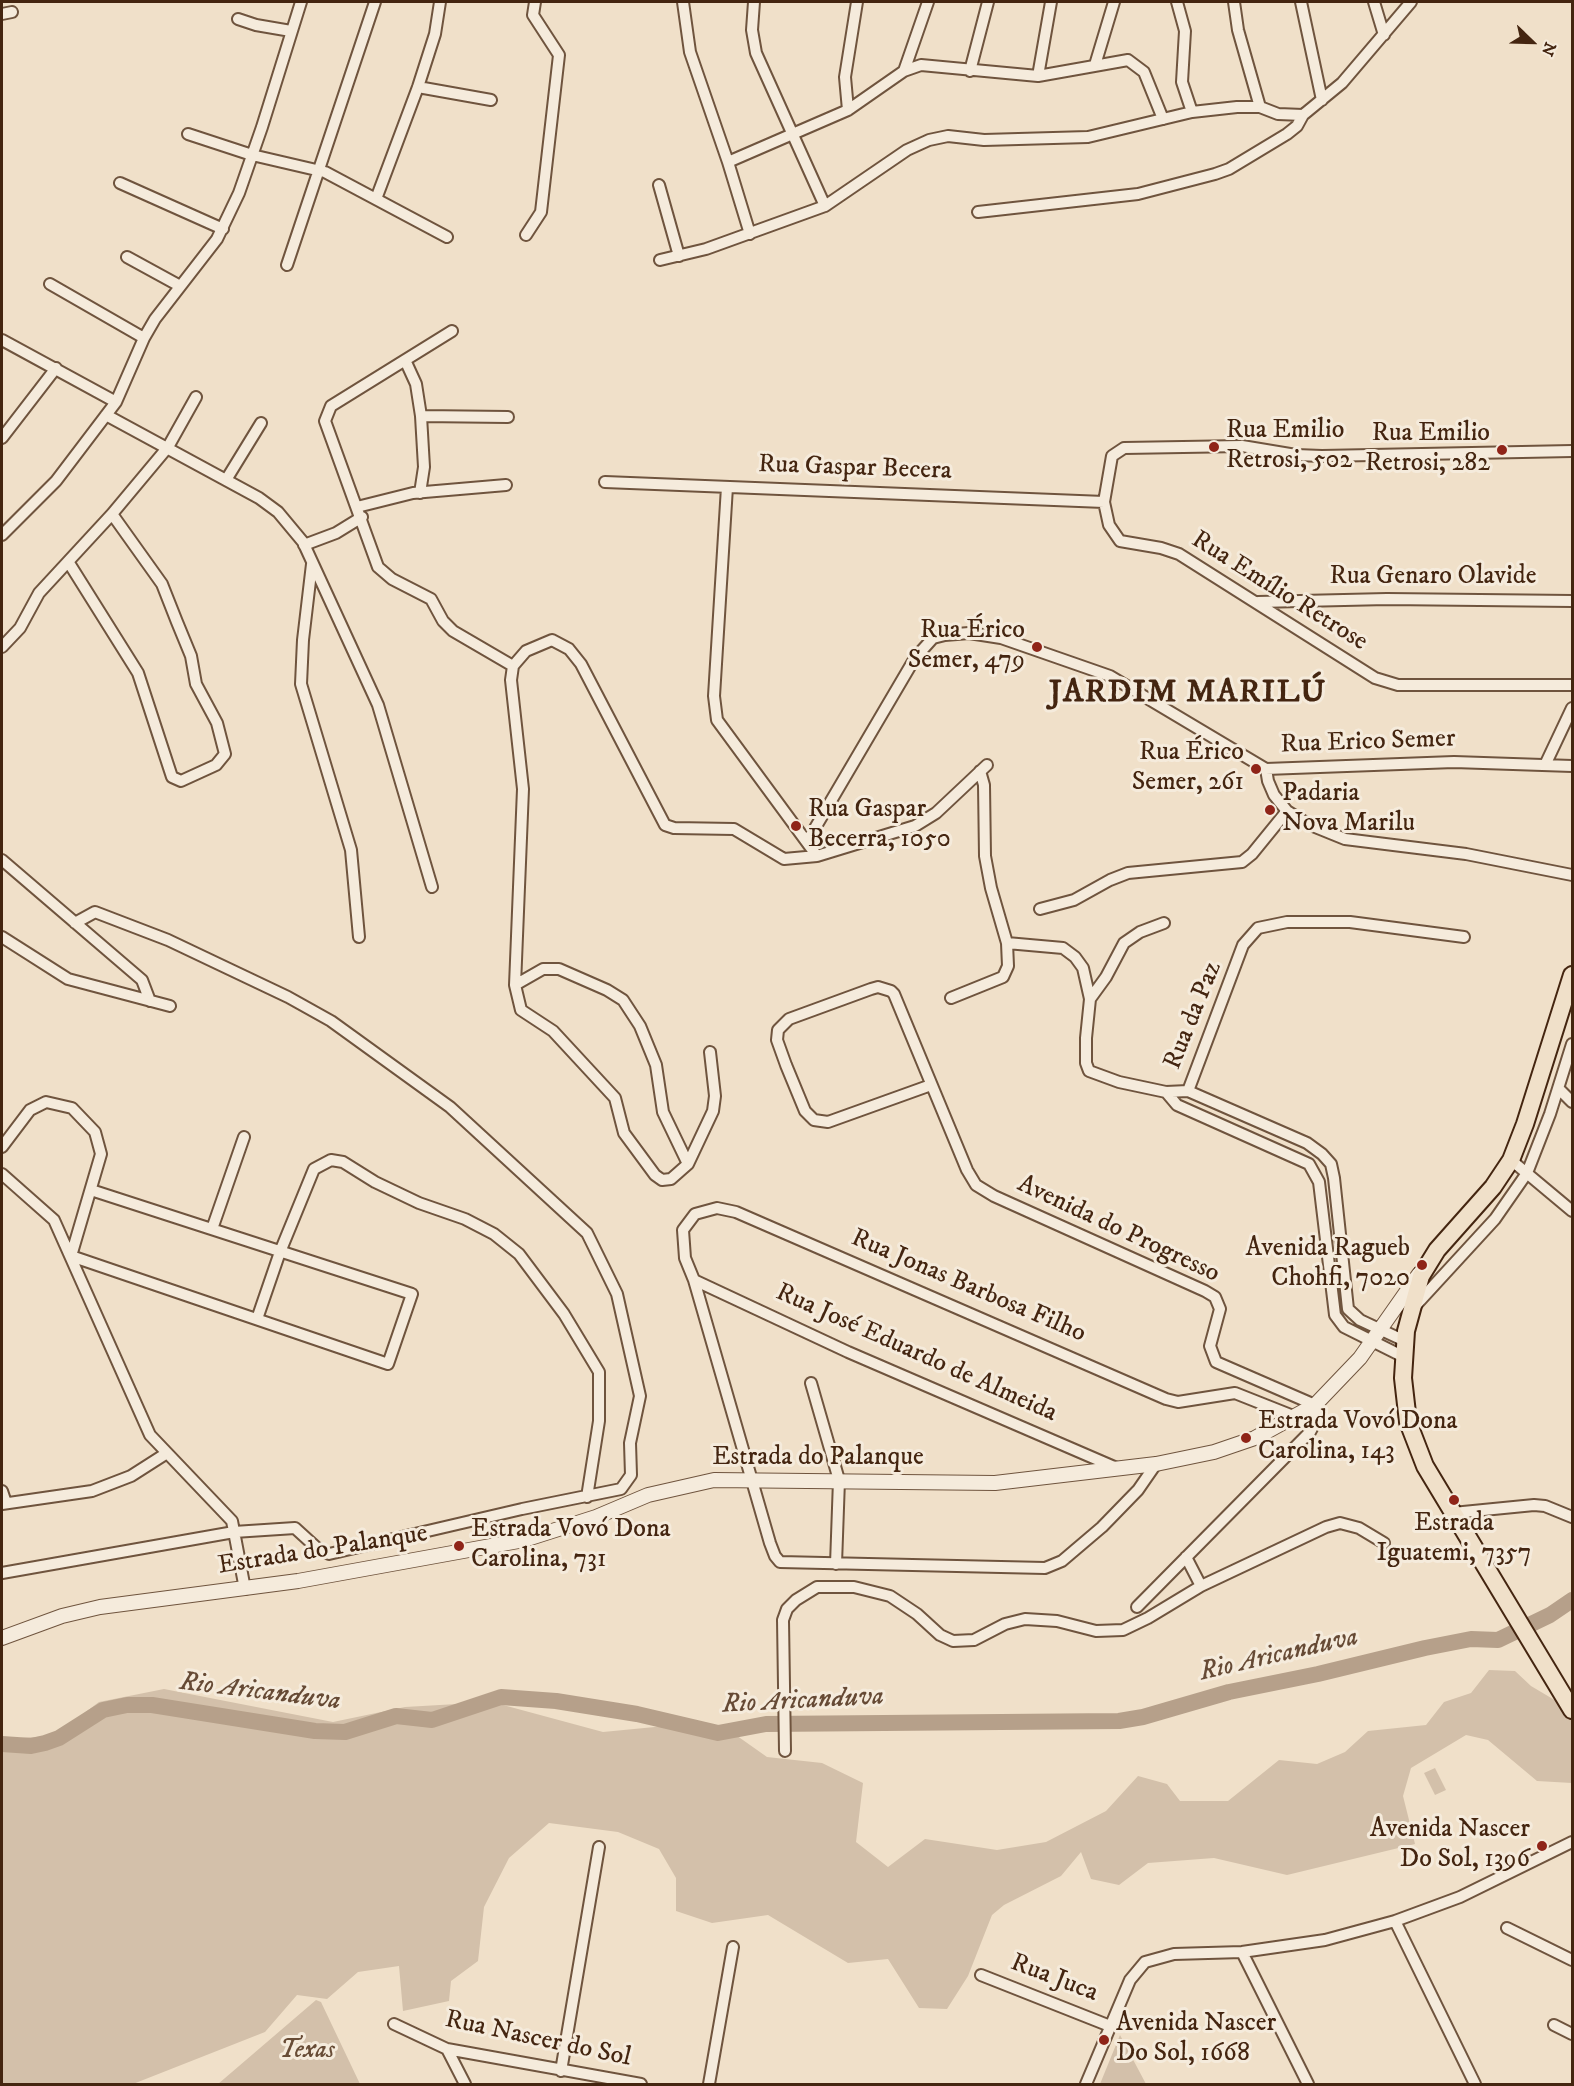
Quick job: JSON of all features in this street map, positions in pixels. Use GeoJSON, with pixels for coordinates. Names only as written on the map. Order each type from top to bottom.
{"type":"FeatureCollection","features":[{"type":"Feature","properties":{"kind":"main road"},"geometry":{"type":"LineString","coordinates":[[1572,975],[1525,1124],[1511,1160],[1493,1187],[1428,1262],[1410,1310],[1404,1349],[1404,1406],[1425,1466],[1572,1710]]}},
{"type":"Feature","properties":{"kind":"street"},"geometry":{"type":"LineString","coordinates":[[2,535],[56,481],[116,402],[144,338],[223,229],[252,155],[301,2]]}},
{"type":"Feature","properties":{"kind":"street"},"geometry":{"type":"LineString","coordinates":[[287,265],[375,2]]}},
{"type":"Feature","properties":{"kind":"street"},"geometry":{"type":"LineString","coordinates":[[376,199],[418,87],[435,34],[440,2]]}},
{"type":"Feature","properties":{"kind":"street"},"geometry":{"type":"LineString","coordinates":[[526,235],[541,212],[559,55],[532,15],[535,2]]}},
{"type":"Feature","properties":{"kind":"street"},"geometry":{"type":"LineString","coordinates":[[683,2],[690,52],[729,162],[750,234]]}},
{"type":"Feature","properties":{"kind":"street"},"geometry":{"type":"LineString","coordinates":[[754,2],[752,30],[756,53],[825,206]]}},
{"type":"Feature","properties":{"kind":"street"},"geometry":{"type":"LineString","coordinates":[[848,110],[845,76],[857,2]]}},
{"type":"Feature","properties":{"kind":"street"},"geometry":{"type":"LineString","coordinates":[[904,71],[927,2]]}},
{"type":"Feature","properties":{"kind":"street"},"geometry":{"type":"LineString","coordinates":[[970,71],[988,2]]}},
{"type":"Feature","properties":{"kind":"street"},"geometry":{"type":"LineString","coordinates":[[1038,76],[1051,2]]}},
{"type":"Feature","properties":{"kind":"street"},"geometry":{"type":"LineString","coordinates":[[1095,65],[1114,2]]}},
{"type":"Feature","properties":{"kind":"street"},"geometry":{"type":"LineString","coordinates":[[1177,2],[1185,38],[1182,82],[1192,112]]}},
{"type":"Feature","properties":{"kind":"street"},"geometry":{"type":"LineString","coordinates":[[1234,2],[1238,30],[1260,107]]}},
{"type":"Feature","properties":{"kind":"street"},"geometry":{"type":"LineString","coordinates":[[1301,2],[1322,100]]}},
{"type":"Feature","properties":{"kind":"street"},"geometry":{"type":"LineString","coordinates":[[1374,2],[1384,35]]}},
{"type":"Feature","properties":{"kind":"street"},"geometry":{"type":"LineString","coordinates":[[978,212],[1138,194],[1229,169],[1297,126],[1303,115],[1322,100],[1384,35],[1411,2]]}},
{"type":"Feature","properties":{"kind":"street"},"geometry":{"type":"LineString","coordinates":[[238,19],[256,25],[291,31]]}},
{"type":"Feature","properties":{"kind":"street"},"geometry":{"type":"LineString","coordinates":[[729,162],[848,110],[904,71],[921,65],[1038,76],[1128,60],[1140,66],[1163,119]]}},
{"type":"Feature","properties":{"kind":"street"},"geometry":{"type":"LineString","coordinates":[[418,87],[491,100]]}},
{"type":"Feature","properties":{"kind":"street"},"geometry":{"type":"LineString","coordinates":[[660,260],[750,234],[825,206],[907,150],[929,140],[948,136],[984,140],[1088,136],[1192,112],[1237,107],[1260,107],[1278,114],[1303,115]]}},
{"type":"Feature","properties":{"kind":"street"},"geometry":{"type":"LineString","coordinates":[[188,134],[252,155],[319,171],[447,237]]}},
{"type":"Feature","properties":{"kind":"street"},"geometry":{"type":"LineString","coordinates":[[120,183],[223,229]]}},
{"type":"Feature","properties":{"kind":"street"},"geometry":{"type":"LineString","coordinates":[[659,185],[679,256]]}},
{"type":"Feature","properties":{"kind":"street"},"geometry":{"type":"LineString","coordinates":[[127,257],[180,286]]}},
{"type":"Feature","properties":{"kind":"street"},"geometry":{"type":"LineString","coordinates":[[50,284],[144,338]]}},
{"type":"Feature","properties":{"kind":"street"},"geometry":{"type":"LineString","coordinates":[[452,331],[331,406],[325,416],[360,512],[373,558],[382,572],[431,599],[443,621],[453,631],[513,666]]}},
{"type":"Feature","properties":{"kind":"street"},"geometry":{"type":"LineString","coordinates":[[2,340],[116,402]]}},
{"type":"Feature","properties":{"kind":"street"},"geometry":{"type":"LineString","coordinates":[[405,360],[416,384],[421,416],[424,467],[420,493]]}},
{"type":"Feature","properties":{"kind":"street"},"geometry":{"type":"LineString","coordinates":[[2,438],[56,368]]}},
{"type":"Feature","properties":{"kind":"street"},"geometry":{"type":"LineString","coordinates":[[3,643],[20,628],[39,593],[69,563],[168,447],[195,397]]}},
{"type":"Feature","properties":{"kind":"street"},"geometry":{"type":"LineString","coordinates":[[106,415],[168,447],[278,512],[304,545],[378,705],[432,887]]}},
{"type":"Feature","properties":{"kind":"street"},"geometry":{"type":"LineString","coordinates":[[421,416],[508,417]]}},
{"type":"Feature","properties":{"kind":"street"},"geometry":{"type":"LineString","coordinates":[[226,480],[261,423]]}},
{"type":"Feature","properties":{"kind":"street","name":"Rua Emílio Retrose"},"geometry":{"type":"LineString","coordinates":[[1572,451],[1322,456],[1296,455],[1242,446],[1124,448],[1112,456],[1104,502],[1108,525],[1120,541],[1171,550],[1258,602],[1364,672],[1385,682],[1398,685],[1572,685]]}},
{"type":"Feature","properties":{"kind":"street","name":"Rua Gaspar Becera"},"geometry":{"type":"LineString","coordinates":[[605,482],[1104,502]]}},
{"type":"Feature","properties":{"kind":"street"},"geometry":{"type":"LineString","coordinates":[[304,545],[336,533],[360,512],[420,493],[506,485]]}},
{"type":"Feature","properties":{"kind":"street"},"geometry":{"type":"LineString","coordinates":[[727,487],[714,710],[724,733],[808,840],[817,856]]}},
{"type":"Feature","properties":{"kind":"street"},"geometry":{"type":"LineString","coordinates":[[69,563],[138,673],[172,777],[181,781],[216,765],[225,754],[220,733],[196,684],[190,656],[162,584],[112,514]]}},
{"type":"Feature","properties":{"kind":"street"},"geometry":{"type":"LineString","coordinates":[[312,561],[303,640],[302,684],[351,850],[359,937]]}},
{"type":"Feature","properties":{"kind":"street","name":"Rua Genaro Olavide"},"geometry":{"type":"LineString","coordinates":[[1258,602],[1387,599],[1572,601]]}},
{"type":"Feature","properties":{"kind":"street","name":"Rua Erico Semer"},"geometry":{"type":"LineString","coordinates":[[808,840],[915,658],[933,638],[945,635],[969,633],[1002,638],[1110,676],[1266,769],[1454,762],[1546,763],[1572,766]]}},
{"type":"Feature","properties":{"kind":"street"},"geometry":{"type":"LineString","coordinates":[[711,1052],[715,1096],[713,1111],[688,1164],[668,1180],[655,1175],[624,1134],[615,1098],[553,1031],[521,1010],[515,985],[523,789],[511,680],[513,666],[534,646],[552,640],[570,649],[581,664],[665,825],[674,828],[734,829],[784,859],[817,856],[915,826],[941,808],[983,768],[983,828],[991,888],[1008,943],[1008,966],[1003,977],[951,998]]}},
{"type":"Feature","properties":{"kind":"street"},"geometry":{"type":"LineString","coordinates":[[1546,763],[1572,708]]}},
{"type":"Feature","properties":{"kind":"street"},"geometry":{"type":"LineString","coordinates":[[1266,769],[1271,788],[1287,811],[1308,824],[1357,842],[1466,854],[1572,875]]}},
{"type":"Feature","properties":{"kind":"street"},"geometry":{"type":"LineString","coordinates":[[1040,909],[1074,900],[1128,873],[1242,862],[1252,854],[1287,811]]}},
{"type":"Feature","properties":{"kind":"street"},"geometry":{"type":"LineString","coordinates":[[2,860],[142,980],[150,1000]]}},
{"type":"Feature","properties":{"kind":"street"},"geometry":{"type":"LineString","coordinates":[[2,1573],[234,1532],[295,1528],[318,1549],[330,1554],[522,1509],[621,1490],[632,1474],[630,1443],[640,1396],[617,1294],[588,1233],[450,1107],[331,1021],[288,997],[168,939],[95,912],[75,923]]}},
{"type":"Feature","properties":{"kind":"street","name":"Rua da Paz"},"geometry":{"type":"LineString","coordinates":[[1188,1091],[1244,945],[1254,931],[1287,922],[1384,924],[1464,937]]}},
{"type":"Feature","properties":{"kind":"street"},"geometry":{"type":"LineString","coordinates":[[1090,999],[1106,977],[1124,943],[1140,932],[1164,923]]}},
{"type":"Feature","properties":{"kind":"street"},"geometry":{"type":"LineString","coordinates":[[2,937],[68,979],[170,1006]]}},
{"type":"Feature","properties":{"kind":"street"},"geometry":{"type":"LineString","coordinates":[[1008,943],[1054,946],[1070,952],[1083,968],[1090,999],[1086,1064],[1092,1073],[1166,1092],[1188,1091],[1307,1143],[1327,1158],[1334,1178],[1345,1301],[1353,1315],[1375,1337]]}},
{"type":"Feature","properties":{"kind":"street"},"geometry":{"type":"LineString","coordinates":[[515,985],[543,969],[560,969],[607,990],[623,1000],[640,1026],[656,1065],[663,1112],[688,1164]]}},
{"type":"Feature","properties":{"kind":"street","name":"Avenida do Progresso"},"geometry":{"type":"LineString","coordinates":[[931,1085],[828,1122],[814,1120],[804,1111],[777,1040],[778,1030],[789,1019],[871,989],[885,988],[894,994],[967,1170],[976,1185],[994,1196],[1215,1297],[1220,1309],[1210,1346],[1216,1362],[1315,1405]]}},
{"type":"Feature","properties":{"kind":"street"},"geometry":{"type":"LineString","coordinates":[[1410,1310],[1495,1219],[1527,1173],[1559,1089],[1572,1044]]}},
{"type":"Feature","properties":{"kind":"street"},"geometry":{"type":"LineString","coordinates":[[1559,1089],[1572,1102]]}},
{"type":"Feature","properties":{"kind":"street"},"geometry":{"type":"LineString","coordinates":[[1166,1092],[1177,1105],[1300,1158],[1315,1171],[1322,1198],[1325,1244],[1335,1315],[1344,1327],[1404,1349]]}},
{"type":"Feature","properties":{"kind":"street"},"geometry":{"type":"LineString","coordinates":[[2,1147],[30,1110],[46,1102],[72,1108],[95,1132],[101,1154],[71,1256]]}},
{"type":"Feature","properties":{"kind":"street"},"geometry":{"type":"LineString","coordinates":[[212,1229],[244,1137]]}},
{"type":"Feature","properties":{"kind":"street"},"geometry":{"type":"LineString","coordinates":[[257,1319],[280,1251],[314,1169],[331,1160],[343,1162],[375,1182],[419,1203],[465,1219],[494,1234],[519,1254],[564,1314],[599,1372],[599,1421],[587,1497]]}},
{"type":"Feature","properties":{"kind":"street"},"geometry":{"type":"LineString","coordinates":[[1511,1160],[1572,1211]]}},
{"type":"Feature","properties":{"kind":"street"},"geometry":{"type":"LineString","coordinates":[[2,1174],[54,1220],[150,1436],[232,1521],[245,1588]]}},
{"type":"Feature","properties":{"kind":"street"},"geometry":{"type":"LineString","coordinates":[[71,1256],[388,1364],[412,1294],[91,1190]]}},
{"type":"Feature","properties":{"kind":"street","name":"Rua Jonas Barbosa Filho"},"geometry":{"type":"LineString","coordinates":[[836,1564],[786,1563],[778,1560],[750,1478],[694,1280],[685,1258],[682,1237],[688,1221],[695,1214],[710,1209],[736,1212],[1172,1401],[1235,1393],[1293,1416]]}},
{"type":"Feature","properties":{"kind":"street","name":"Estrada do Palanque"},"geometry":{"type":"LineString","coordinates":[[2,1638],[81,1611],[245,1588],[524,1540],[596,1517],[648,1494],[714,1480],[750,1478],[931,1484],[995,1483],[1156,1464],[1236,1445],[1255,1438],[1315,1405],[1347,1374],[1428,1262]]}},
{"type":"Feature","properties":{"kind":"street","name":"Rua José Eduardo de Almeida"},"geometry":{"type":"LineString","coordinates":[[694,1280],[848,1352],[1119,1469]]}},
{"type":"Feature","properties":{"kind":"street"},"geometry":{"type":"LineString","coordinates":[[811,1383],[839,1480],[836,1564],[1038,1570],[1052,1567],[1062,1561],[1124,1506],[1156,1464]]}},
{"type":"Feature","properties":{"kind":"street"},"geometry":{"type":"LineString","coordinates":[[1137,1607],[1310,1432],[1316,1421],[1315,1405]]}},
{"type":"Feature","properties":{"kind":"street"},"geometry":{"type":"LineString","coordinates":[[2,1491],[4,1503],[92,1491],[131,1476],[167,1453]]}},
{"type":"Feature","properties":{"kind":"street"},"geometry":{"type":"LineString","coordinates":[[1453,1513],[1534,1505],[1545,1506],[1572,1517]]}},
{"type":"Feature","properties":{"kind":"street"},"geometry":{"type":"LineString","coordinates":[[785,1751],[783,1620],[787,1609],[796,1600],[817,1587],[854,1587],[890,1596],[917,1614],[940,1635],[953,1641],[965,1642],[983,1637],[1005,1624],[1025,1619],[1057,1621],[1096,1631],[1122,1630],[1148,1618],[1201,1586],[1326,1527],[1340,1523],[1371,1533],[1384,1543]]}},
{"type":"Feature","properties":{"kind":"street"},"geometry":{"type":"LineString","coordinates":[[1186,1557],[1201,1586]]}},
{"type":"Feature","properties":{"kind":"street"},"geometry":{"type":"LineString","coordinates":[[1086,2085],[1130,1980],[1145,1962],[1174,1954],[1242,1952],[1324,1940],[1395,1921],[1460,1897],[1572,1842]]}},
{"type":"Feature","properties":{"kind":"street"},"geometry":{"type":"LineString","coordinates":[[561,2071],[599,1847]]}},
{"type":"Feature","properties":{"kind":"street"},"geometry":{"type":"LineString","coordinates":[[1395,1921],[1475,2085]]}},
{"type":"Feature","properties":{"kind":"street"},"geometry":{"type":"LineString","coordinates":[[1507,1928],[1572,1960]]}},
{"type":"Feature","properties":{"kind":"street"},"geometry":{"type":"LineString","coordinates":[[709,2085],[733,1947]]}},
{"type":"Feature","properties":{"kind":"street"},"geometry":{"type":"LineString","coordinates":[[1242,1952],[1308,2085]]}},
{"type":"Feature","properties":{"kind":"street","name":"Rua Juca"},"geometry":{"type":"LineString","coordinates":[[981,1975],[1110,2026]]}},
{"type":"Feature","properties":{"kind":"street","name":"Rua Nascer do Sol"},"geometry":{"type":"LineString","coordinates":[[394,2024],[447,2049],[641,2085]]}},
{"type":"Feature","properties":{"kind":"street"},"geometry":{"type":"LineString","coordinates":[[1554,2025],[1572,2034]]}},
{"type":"Feature","properties":{"kind":"street"},"geometry":{"type":"LineString","coordinates":[[447,2049],[465,2085]]}},
{"type":"Feature","properties":{"kind":"green space"},"geometry":{"type":"Polygon","coordinates":[[[1489,1670],[1515,1671],[1531,1686],[1563,1705],[1572,1721],[1572,1783],[1537,1781],[1488,1740],[1466,1735],[1411,1768],[1403,1796],[1415,1844],[1287,1875],[1214,1858],[1148,1863],[1119,1885],[1091,1879],[1081,1852],[1061,1876],[1004,1905],[992,1915],[968,1976],[947,2009],[919,2008],[888,1959],[848,1963],[768,1915],[712,1923],[676,1911],[676,1878],[659,1849],[618,1832],[549,1823],[509,1858],[484,1907],[478,1961],[451,1981],[449,2001],[403,2011],[399,1966],[358,1972],[327,1999],[297,1995],[265,2032],[133,2084],[2,2084],[2,1739],[53,1736],[99,1702],[164,1689],[333,1722],[405,1707],[492,1702],[603,1732],[665,1726],[733,1733],[767,1757],[822,1763],[863,1783],[856,1842],[888,1867],[925,1839],[997,1850],[1046,1842],[1106,1811],[1138,1776],[1167,1784],[1180,1801],[1228,1801],[1279,1760],[1317,1764],[1345,1752],[1368,1731],[1426,1725],[1444,1702],[1471,1693],[1489,1670]]]}},
{"type":"Feature","properties":{"kind":"green space"},"geometry":{"type":"Polygon","coordinates":[[[1435,1768],[1446,1790],[1435,1795],[1424,1773],[1435,1768]]]}},
{"type":"Feature","properties":{"kind":"green space","name":"Texas"},"geometry":{"type":"Polygon","coordinates":[[[316,2000],[321,2002],[360,2084],[218,2084],[316,2000]]]}},
{"type":"Feature","properties":{"kind":"green space"},"geometry":{"type":"Polygon","coordinates":[[[1120,2035],[1146,2084],[1100,2084],[1120,2035]]]}},
{"type":"Feature","properties":{"kind":"waterway","name":"Rio Aricanduva"},"geometry":{"type":"LineString","coordinates":[[2,1744],[31,1746],[45,1743],[59,1738],[103,1710],[127,1705],[152,1705],[315,1731],[345,1732],[396,1716],[432,1720],[501,1697],[556,1701],[637,1714],[718,1733],[766,1724],[1119,1721],[1143,1717],[1229,1692],[1318,1674],[1425,1648],[1471,1639],[1498,1640],[1550,1615],[1572,1600]]}},
{"type":"Feature","properties":{"kind":"place","name":"Rua Emilio Retrosi, 502"},"geometry":{"type":"Point","coordinates":[1214,447]}},
{"type":"Feature","properties":{"kind":"place","name":"Rua Emilio Retrosi, 282"},"geometry":{"type":"Point","coordinates":[1502,450]}},
{"type":"Feature","properties":{"kind":"place","name":"Rua Érico Semer, 479"},"geometry":{"type":"Point","coordinates":[1037,647]}},
{"type":"Feature","properties":{"kind":"place","name":"Rua Érico Semer, 261"},"geometry":{"type":"Point","coordinates":[1256,769]}},
{"type":"Feature","properties":{"kind":"place","name":"Padaria Nova Marilu"},"geometry":{"type":"Point","coordinates":[1270,810]}},
{"type":"Feature","properties":{"kind":"place","name":"Rua Gaspar Becerra, 1050"},"geometry":{"type":"Point","coordinates":[796,826]}},
{"type":"Feature","properties":{"kind":"place","name":"Avenida Ragueb Chohfi, 7020"},"geometry":{"type":"Point","coordinates":[1422,1265]}},
{"type":"Feature","properties":{"kind":"place","name":"Estrada Vovó Dona Carolina, 143"},"geometry":{"type":"Point","coordinates":[1246,1438]}},
{"type":"Feature","properties":{"kind":"place","name":"Estrada Iguatemi, 7357"},"geometry":{"type":"Point","coordinates":[1454,1500]}},
{"type":"Feature","properties":{"kind":"place","name":"Estrada Vovó Dona Carolina, 731"},"geometry":{"type":"Point","coordinates":[459,1546]}},
{"type":"Feature","properties":{"kind":"place","name":"Avenida Nascer Do Sol, 1396"},"geometry":{"type":"Point","coordinates":[1542,1846]}},
{"type":"Feature","properties":{"kind":"place","name":"Avenida Nascer Do Sol, 1668"},"geometry":{"type":"Point","coordinates":[1104,2040]}},
{"type":"Feature","properties":{"kind":"district","name":"JARDIM MARILÚ"},"geometry":{"type":"Point","coordinates":[1188,694]}}]}
